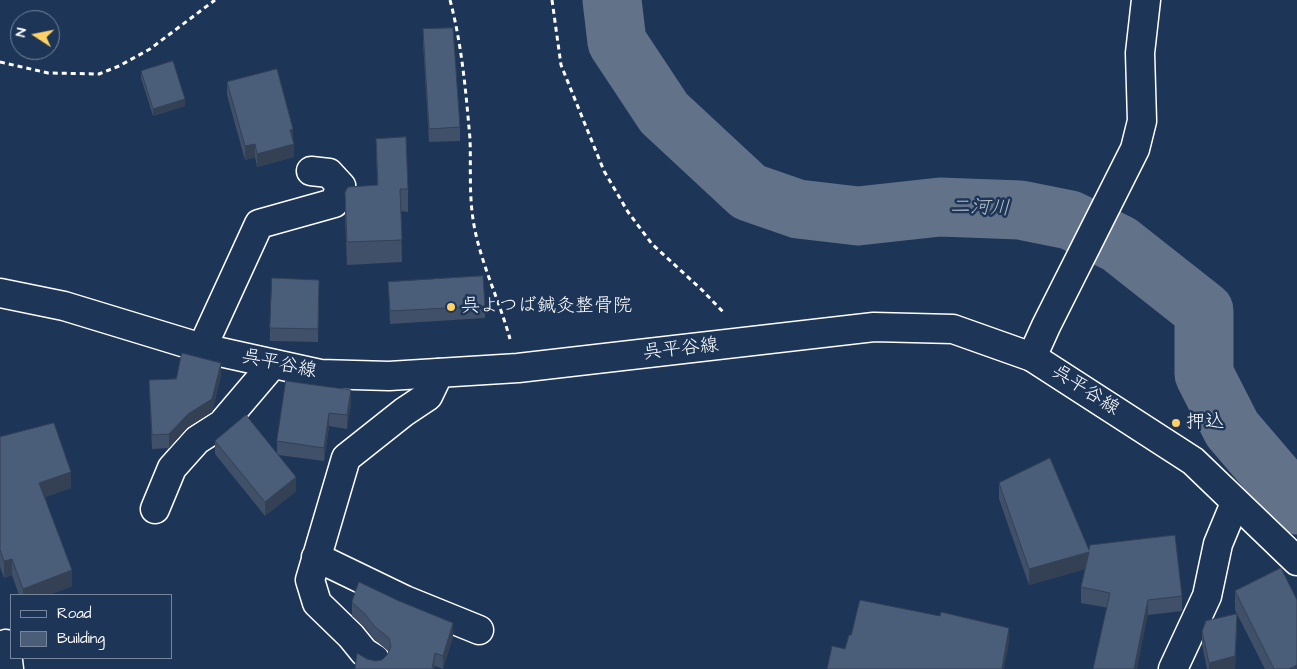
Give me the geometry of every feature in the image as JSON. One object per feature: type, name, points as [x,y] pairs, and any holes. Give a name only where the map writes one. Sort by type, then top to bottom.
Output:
[{"type":"main road","points":[[1032,356],[1135,149],[1142,121],[1140,53],[1146,0]]},
{"type":"main road","points":[[202,348],[259,224],[334,203],[341,186],[329,173],[311,172]]},
{"type":"main road","name":"呉平谷線","points":[[0,293],[64,306],[202,348],[320,374],[389,376],[518,368],[874,327],[953,329],[1032,356],[1193,461],[1297,562]]},
{"type":"main road","points":[[155,508],[172,468],[197,440],[222,424],[273,364]]},
{"type":"main road","points":[[375,658],[364,652],[351,636],[317,603],[310,580],[346,458],[404,412],[428,396],[439,373]]},
{"type":"main road","points":[[1174,669],[1207,596],[1218,544],[1235,503]]},
{"type":"main road","points":[[316,557],[405,600],[480,630]]},
{"type":"path","points":[[0,62],[48,74],[99,74],[119,66],[150,49],[215,0]]},
{"type":"path","points":[[450,0],[456,23],[463,69],[470,140],[473,219],[480,249],[505,322],[518,368]]},
{"type":"path","points":[[552,0],[561,66],[600,163],[613,188],[652,244],[702,290],[750,342]]},
{"type":"building","points":[[453,28],[460,127],[429,129],[423,29]]},
{"type":"building","points":[[173,61],[185,99],[153,109],[141,71]]},
{"type":"building","points":[[277,69],[293,129],[290,130],[294,144],[257,154],[255,144],[245,146],[227,82]]},
{"type":"building","points":[[406,137],[408,189],[400,189],[402,240],[347,242],[345,192],[348,187],[378,185],[376,139]]},
{"type":"building","points":[[483,276],[485,306],[390,311],[388,282]]},
{"type":"building","points":[[272,278],[319,280],[318,329],[270,328]]},
{"type":"building","points":[[182,353],[221,363],[212,399],[188,414],[169,434],[152,435],[149,380],[176,379]]},
{"type":"building","points":[[286,381],[351,390],[347,415],[329,413],[324,448],[277,441]]},
{"type":"building","points":[[246,415],[296,477],[265,502],[215,441]]},
{"type":"building","points":[[54,423],[71,472],[39,483],[72,570],[23,589],[12,559],[4,561],[0,550],[0,437]]},
{"type":"building","points":[[1050,458],[1089,550],[1090,545],[1175,535],[1182,596],[1148,600],[1134,669],[1093,669],[1110,593],[1081,587],[1089,552],[1029,569],[999,483]]},
{"type":"building","points":[[1281,568],[1297,600],[1297,665],[1289,669],[1274,669],[1235,591]]},
{"type":"building","points":[[359,582],[453,623],[443,656],[435,653],[432,669],[355,669],[357,653],[367,659],[382,660],[388,654],[391,646],[389,638],[375,627],[352,602]]},
{"type":"building","points":[[860,600],[940,616],[941,612],[1009,628],[1002,669],[827,669],[832,646],[845,649],[849,635],[851,635]]},
{"type":"building","points":[[1237,614],[1235,656],[1209,663],[1202,631],[1206,621]]},
{"type":"waterway","name":"二河川","points":[[612,0],[617,42],[664,113],[749,192],[798,209],[858,216],[940,207],[1020,210],[1070,220],[1119,244],[1204,311],[1204,374],[1232,429],[1297,505]]},
{"type":"place","name":"呉よつば鍼灸整骨院","points":[[451,307]]},
{"type":"place","name":"押込","points":[[1176,423]]}]
